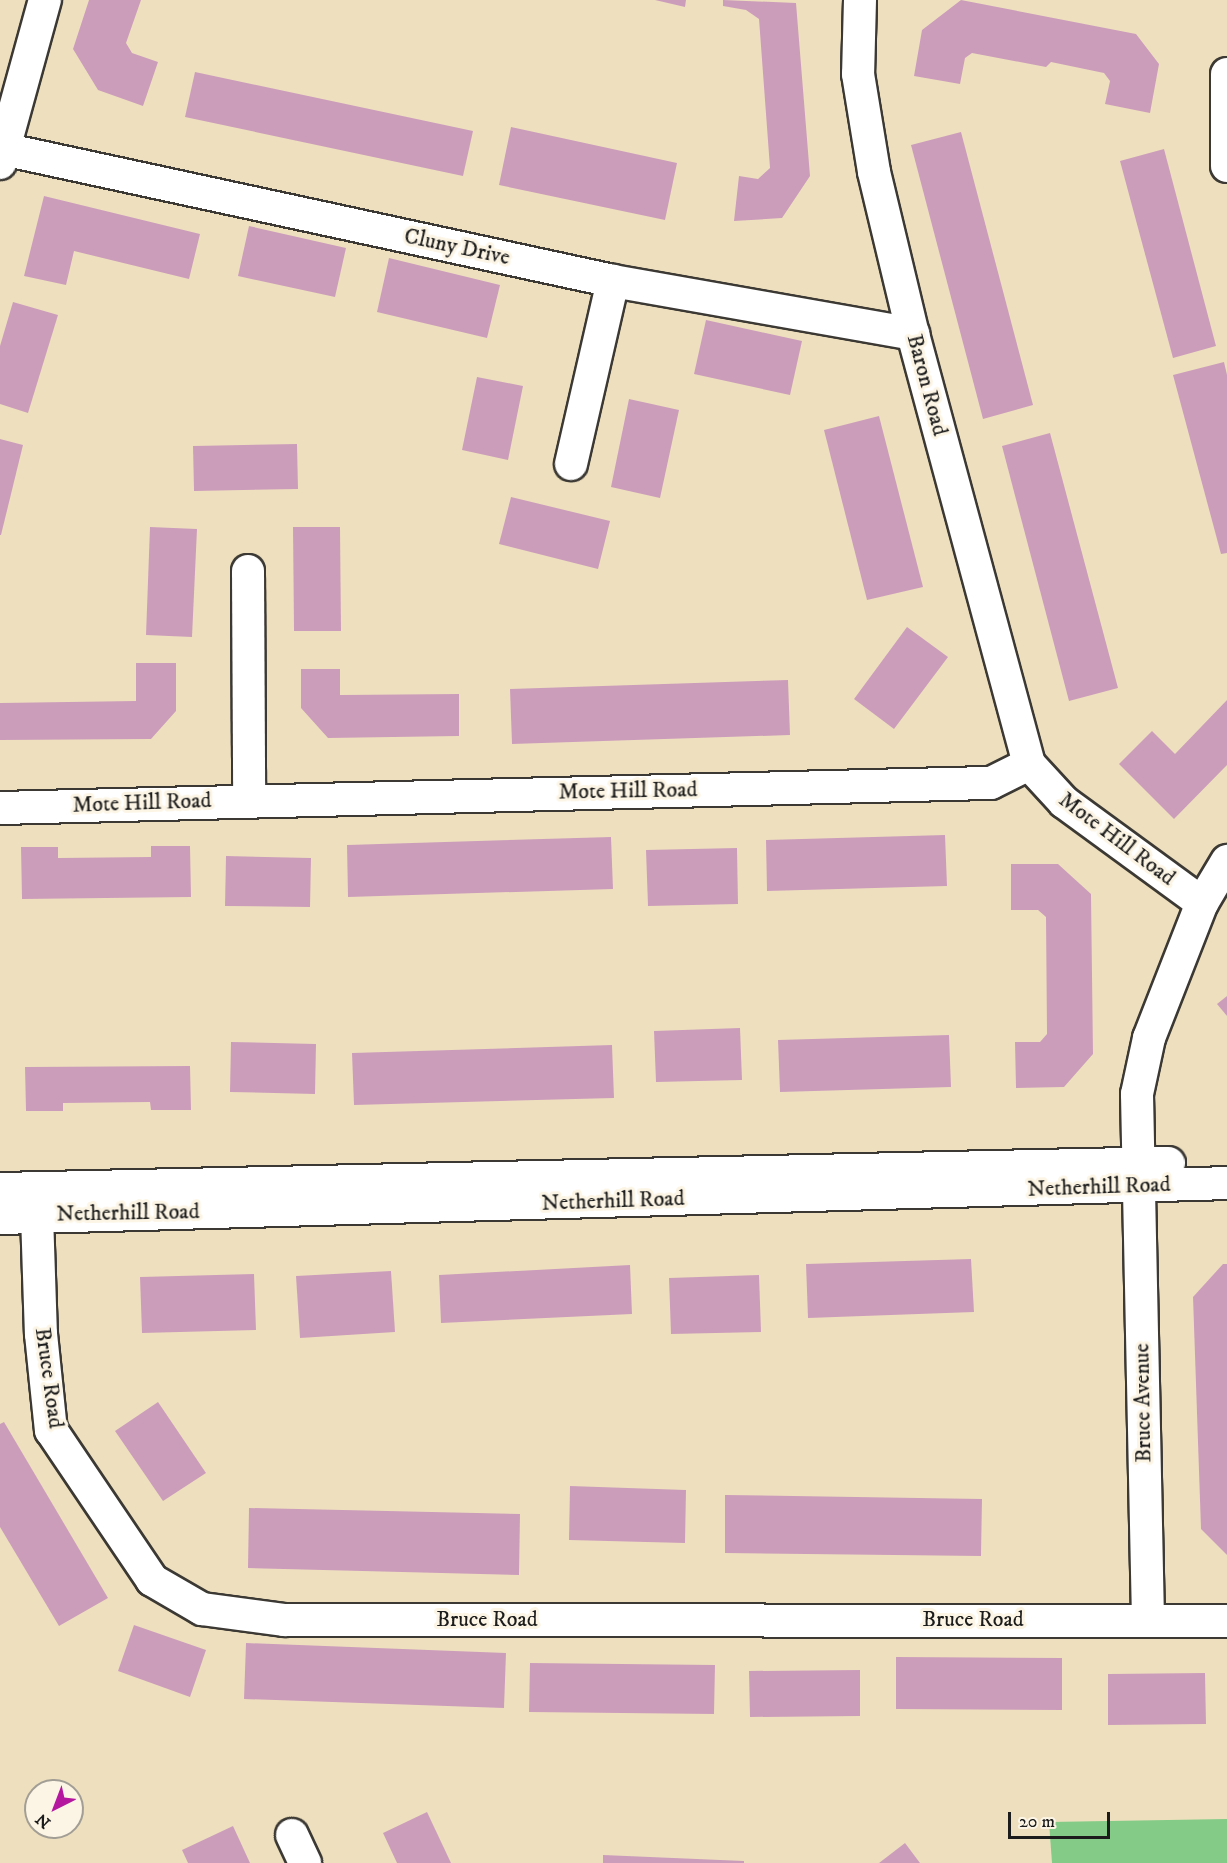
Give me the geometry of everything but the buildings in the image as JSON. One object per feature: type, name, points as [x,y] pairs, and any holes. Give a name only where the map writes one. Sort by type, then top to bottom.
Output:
[{"type":"street","points":[[2,156],[45,0]]},
{"type":"street","name":"Baron Road","points":[[860,0],[858,74],[874,172],[913,334],[1029,764]]},
{"type":"street","points":[[1227,74],[1227,166]]},
{"type":"street","name":"Cluny Drive","points":[[2,156],[613,280],[913,334]]},
{"type":"street","points":[[571,464],[613,280]]},
{"type":"street","points":[[248,571],[249,800]]},
{"type":"street","name":"Mote Hill Road","points":[[0,808],[991,783],[1029,764],[1064,802],[1202,903]]},
{"type":"street","name":"Bruce Avenue","points":[[1148,1620],[1137,1094],[1149,1038],[1202,903],[1227,861]]},
{"type":"street","name":"Netherhill Road","points":[[0,1218],[1138,1175],[1227,1161]]},
{"type":"street","name":"Netherhill Road","points":[[0,1189],[1138,1175],[1227,1183]]},
{"type":"street","name":"Bruce Road","points":[[37,1215],[41,1334],[51,1430],[152,1580],[202,1609],[284,1620],[1227,1621]]},
{"type":"street","points":[[291,1835],[305,1863]]},
{"type":"green space","points":[[1227,1819],[1227,1863],[1052,1863],[1049,1822]]}]
